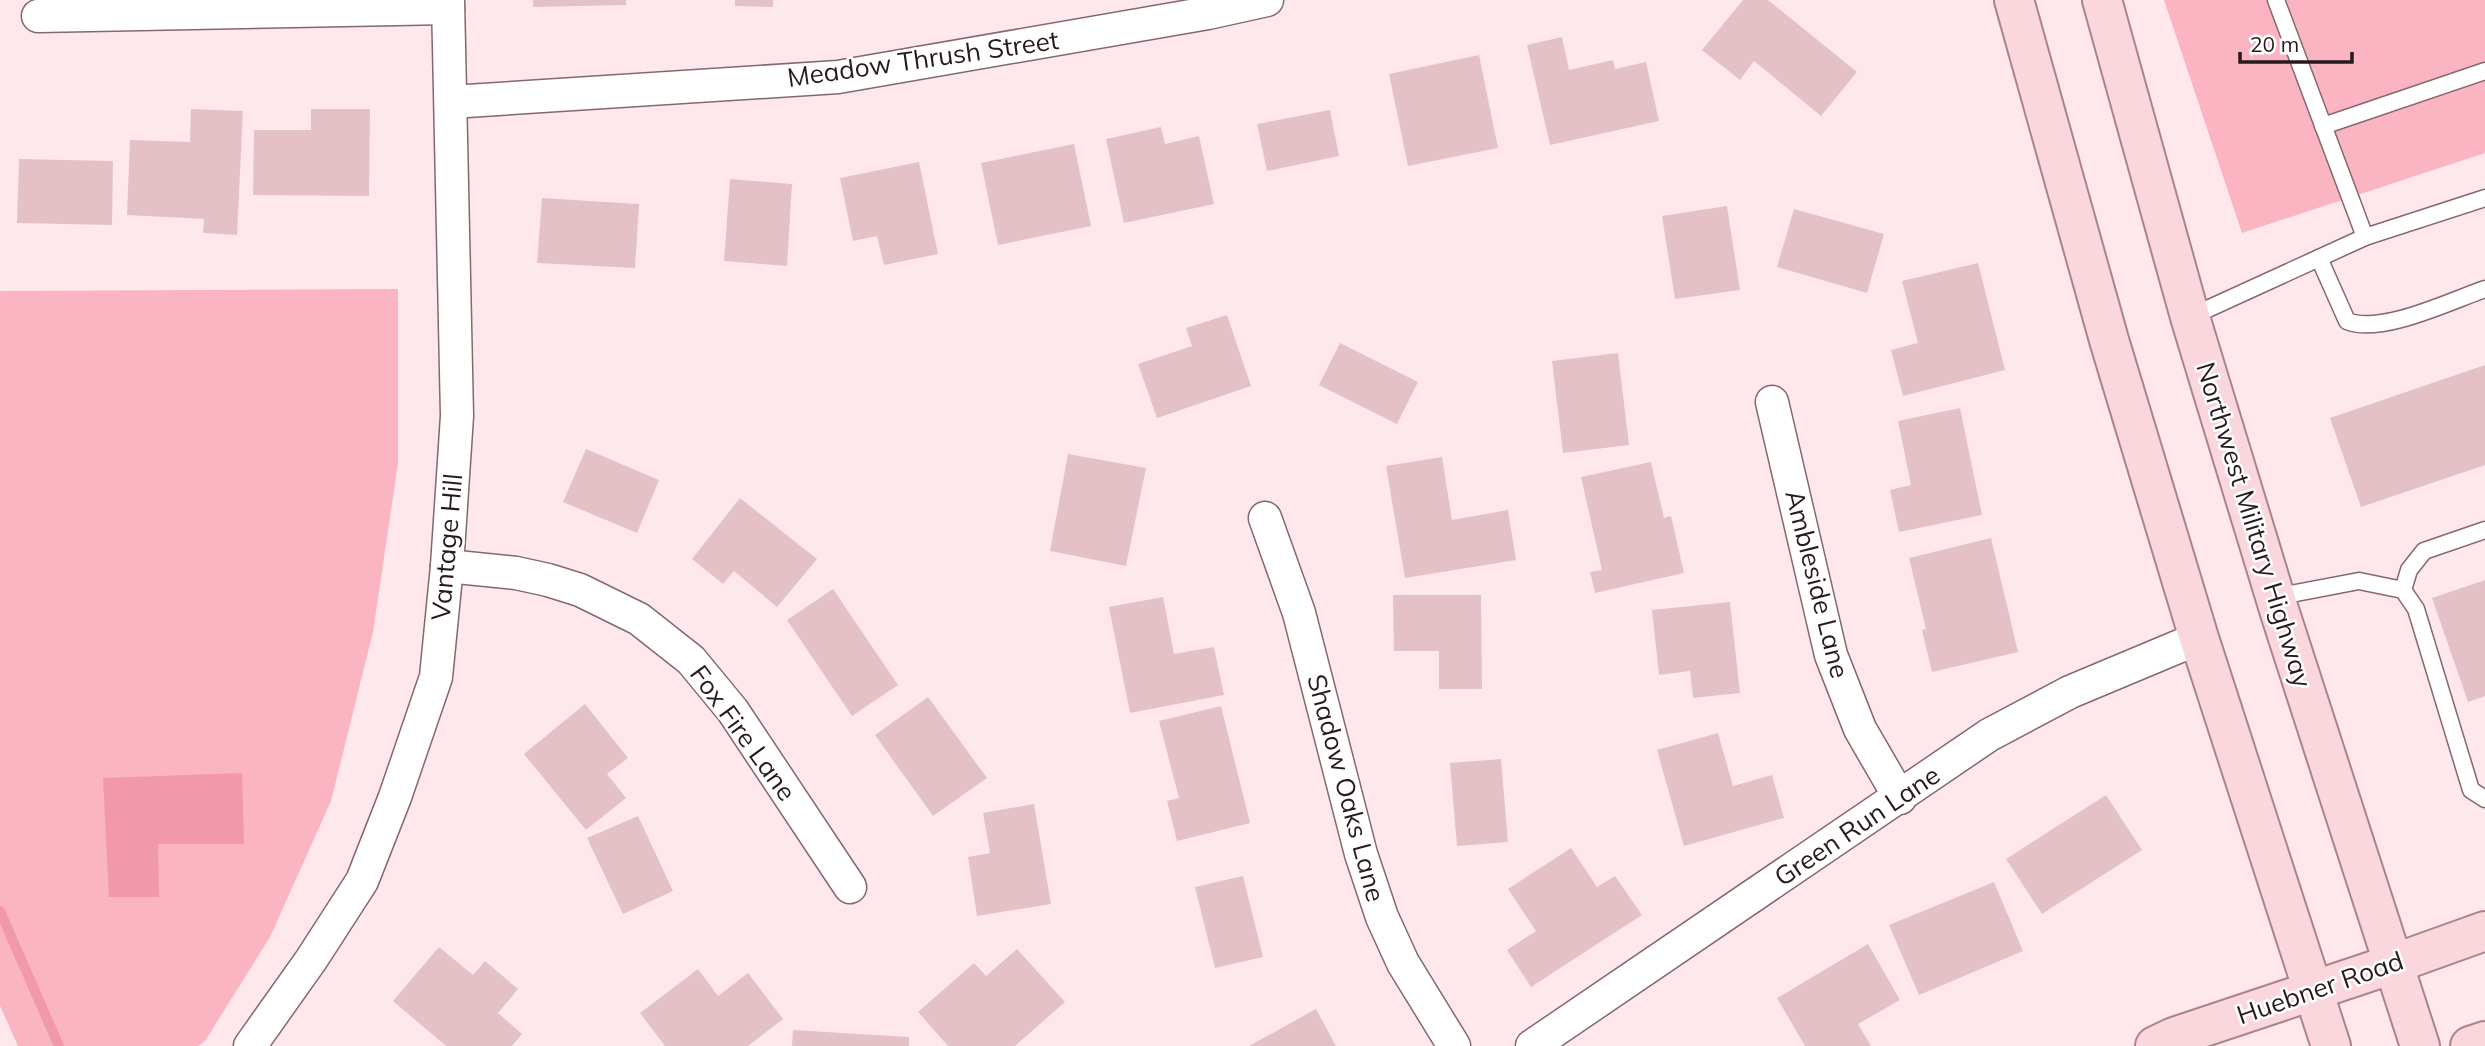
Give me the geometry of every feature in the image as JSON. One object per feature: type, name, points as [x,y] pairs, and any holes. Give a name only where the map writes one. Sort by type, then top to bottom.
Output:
[{"type":"main road","points":[[2014,0],[2109,340],[2199,638],[2331,1046]]},
{"type":"main road","name":"Northwest Military Highway","points":[[2102,0],[2190,317],[2275,597],[2420,1046]]},
{"type":"main road","name":"Huebner Road","points":[[2155,1046],[2485,931]]},
{"type":"main road","points":[[2470,1046],[2485,1041]]},
{"type":"street","name":"Meadow Thrush Street","points":[[451,102],[838,77],[1208,13],[1267,0]]},
{"type":"street","name":"Vantage Hill","points":[[262,1042],[362,881],[395,797],[436,677],[457,416],[448,4]]},
{"type":"street","points":[[37,16],[448,4]]},
{"type":"street","name":"Ambleside Lane","points":[[1772,402],[1831,655],[1860,729],[1900,798]]},
{"type":"street","name":"Shadow Oaks Lane","points":[[1265,518],[1299,613],[1361,854],[1382,916],[1403,962],[1454,1046]]},
{"type":"street","name":"Fox Fire Lane","points":[[447,566],[516,573],[580,590],[639,619],[691,660],[733,711],[850,887]]},
{"type":"street","name":"Green Run Lane","points":[[1532,1046],[1989,735],[2070,692],[2199,638]]},
{"type":"lane","points":[[2276,0],[2365,237]]},
{"type":"lane","points":[[2323,126],[2485,71]]},
{"type":"lane","points":[[2190,317],[2365,237],[2485,198]]},
{"type":"lane","points":[[2319,258],[2347,321],[2359,326],[2388,323],[2485,289]]},
{"type":"lane","points":[[2403,590],[2409,570],[2424,551],[2485,530]]},
{"type":"lane","points":[[2275,597],[2359,581],[2403,590],[2417,609],[2470,790],[2485,799]]},
{"type":"shaded area","points":[[2164,0],[2485,0],[2485,153],[2242,233]]},
{"type":"shaded area","points":[[398,289],[398,463],[373,632],[331,801],[270,937],[205,1041],[198,1046],[18,1046],[0,1006],[0,291]]},
{"type":"shaded area","points":[[242,773],[244,844],[158,844],[159,897],[109,897],[103,778]]},
{"type":"building","points":[[533,0],[626,0],[626,5],[533,7]]},
{"type":"building","points":[[735,0],[773,0],[773,7],[735,6]]},
{"type":"building","points":[[1743,0],[1768,0],[1857,72],[1821,116],[1754,61],[1740,80],[1702,50]]},
{"type":"building","points":[[1562,37],[1569,70],[1613,60],[1615,69],[1646,62],[1659,121],[1550,145],[1527,45]]},
{"type":"building","points":[[1479,55],[1498,148],[1408,166],[1389,74]]},
{"type":"building","points":[[191,109],[243,111],[237,235],[203,233],[204,219],[127,215],[130,140],[190,142]]},
{"type":"building","points":[[311,109],[370,109],[369,196],[253,195],[254,130],[311,130]]},
{"type":"building","points":[[1330,110],[1339,156],[1267,171],[1257,124]]},
{"type":"building","points":[[1161,127],[1165,144],[1199,136],[1214,204],[1124,223],[1106,139]]},
{"type":"building","points":[[1074,144],[1091,226],[998,245],[981,163]]},
{"type":"building","points":[[19,159],[113,161],[112,225],[17,223]]},
{"type":"building","points":[[919,162],[938,254],[884,265],[877,236],[853,241],[840,178]]},
{"type":"building","points":[[730,179],[792,184],[787,266],[724,261]]},
{"type":"building","points":[[542,198],[639,204],[635,268],[537,263]]},
{"type":"building","points":[[1727,206],[1740,290],[1675,299],[1662,216]]},
{"type":"building","points":[[1794,209],[1884,234],[1867,293],[1777,267]]},
{"type":"building","points":[[1978,263],[2005,370],[1903,396],[1891,350],[1918,343],[1902,281]]},
{"type":"building","points":[[1227,315],[1251,386],[1157,418],[1138,364],[1192,346],[1186,328]]},
{"type":"building","points":[[1340,343],[1418,382],[1397,424],[1319,385]]},
{"type":"building","points":[[1618,353],[1629,445],[1563,453],[1552,361]]},
{"type":"building","points":[[2485,365],[2485,465],[2361,507],[2330,418]]},
{"type":"building","points":[[1960,408],[1982,515],[1899,532],[1890,490],[1911,485],[1898,421]]},
{"type":"building","points":[[586,449],[659,480],[637,533],[563,502]]},
{"type":"building","points":[[1068,454],[1146,468],[1126,566],[1050,551]]},
{"type":"building","points":[[1442,457],[1452,520],[1508,510],[1516,560],[1405,578],[1386,466]]},
{"type":"building","points":[[1651,462],[1664,518],[1671,516],[1684,573],[1595,593],[1590,572],[1602,570],[1581,477]]},
{"type":"building","points":[[740,498],[817,559],[777,607],[734,571],[723,584],[692,559]]},
{"type":"building","points":[[1991,538],[2018,652],[1932,672],[1922,630],[1926,629],[1909,558]]},
{"type":"building","points":[[2485,580],[2485,696],[2468,702],[2432,598]]},
{"type":"building","points":[[833,589],[898,685],[852,716],[787,620]]},
{"type":"building","points":[[1393,595],[1481,595],[1482,689],[1439,689],[1439,651],[1394,651]]},
{"type":"building","points":[[1163,597],[1174,654],[1214,647],[1224,695],[1130,713],[1109,607]]},
{"type":"building","points":[[1730,602],[1740,693],[1693,698],[1690,671],[1659,675],[1652,610]]},
{"type":"building","points":[[928,697],[987,778],[933,816],[875,735]]},
{"type":"building","points":[[585,704],[628,758],[607,774],[626,798],[586,830],[524,754]]},
{"type":"building","points":[[1221,706],[1250,823],[1177,841],[1167,801],[1179,798],[1159,721]]},
{"type":"building","points":[[1718,733],[1733,786],[1772,775],[1784,818],[1684,846],[1657,750]]},
{"type":"building","points":[[1501,759],[1508,842],[1457,846],[1450,763]]},
{"type":"building","points":[[2106,795],[2142,850],[2042,914],[2006,859]]},
{"type":"building","points":[[1034,804],[1051,904],[977,916],[968,857],[990,853],[983,813]]},
{"type":"building","points":[[638,816],[673,891],[623,914],[587,838]]},
{"type":"building","points":[[1571,848],[1597,887],[1615,876],[1642,915],[1531,987],[1507,950],[1536,931],[1508,889]]},
{"type":"building","points":[[1243,876],[1263,957],[1215,968],[1195,887]]},
{"type":"building","points":[[1994,882],[2023,951],[1919,995],[1889,925]]},
{"type":"building","points":[[1868,944],[1900,1000],[1858,1024],[1871,1046],[1805,1046],[1777,998]]},
{"type":"building","points":[[439,947],[473,975],[485,961],[518,989],[498,1013],[522,1034],[512,1046],[446,1046],[393,1001]]},
{"type":"building","points":[[1017,949],[1065,1002],[1015,1046],[948,1046],[918,1012],[974,963],[986,976]]},
{"type":"building","points":[[698,969],[718,996],[748,973],[783,1019],[748,1046],[665,1046],[640,1013]]},
{"type":"building","points":[[1316,1009],[1336,1046],[1249,1046]]},
{"type":"building","points":[[793,1030],[909,1037],[909,1046],[792,1046]]},
{"type":"waterway","points":[[0,911],[59,1046]]}]
